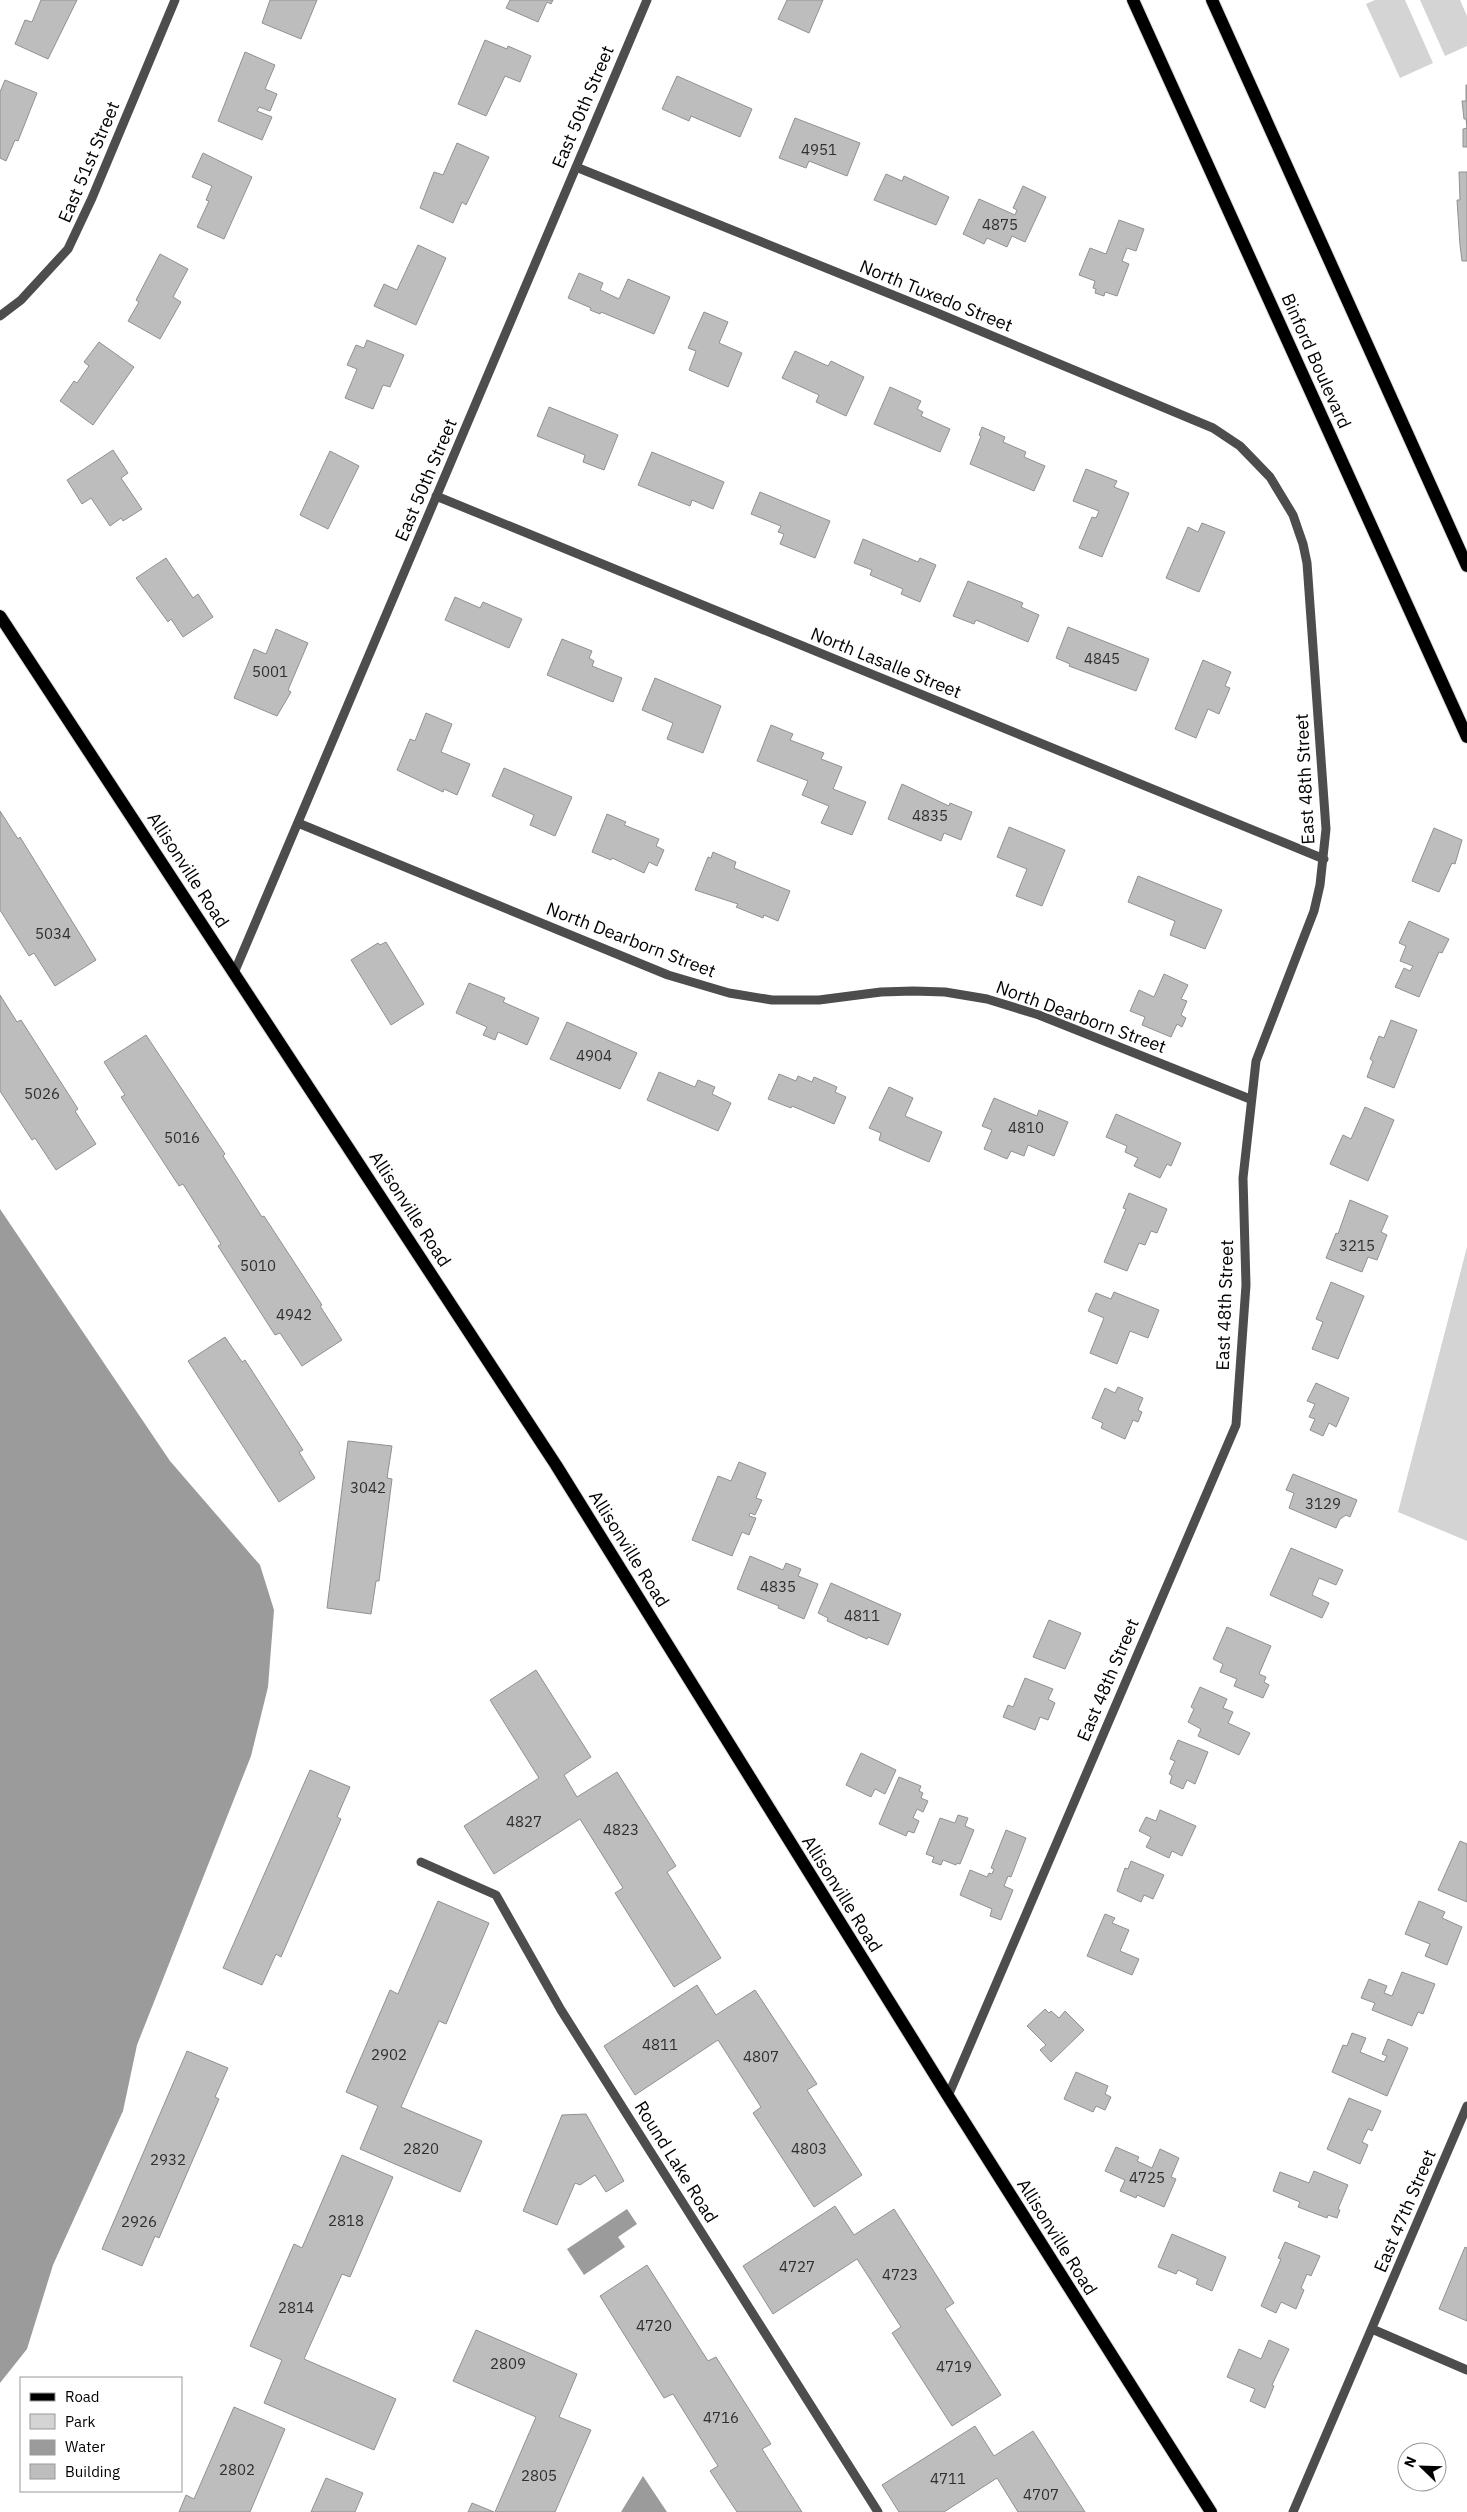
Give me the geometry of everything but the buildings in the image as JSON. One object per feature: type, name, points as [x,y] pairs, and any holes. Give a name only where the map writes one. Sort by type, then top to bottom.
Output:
[{"type":"main road","name":"Binford Boulevard","points":[[1134,0],[1467,737]]},
{"type":"main road","points":[[1212,0],[1467,566]]},
{"type":"main road","name":"Allisonville Road","points":[[0,616],[556,1465],[948,2096],[1211,2512]]},
{"type":"street","name":"East 51st Street","points":[[0,316],[22,300],[68,249],[96,189],[175,0]]},
{"type":"street","name":"East 50th Street","points":[[234,973],[647,0]]},
{"type":"street","name":"North Tuxedo Street","points":[[576,167],[1204,424],[1240,446],[1270,477]]},
{"type":"street","name":"East 48th Street","points":[[948,2096],[1236,1425],[1246,1285],[1243,1178],[1250,1099],[1256,1061],[1308,928],[1320,885],[1326,829],[1307,563],[1293,515],[1270,477]]},
{"type":"street","name":"North Lasalle Street","points":[[436,496],[1324,859]]},
{"type":"street","name":"North Dearborn Street","points":[[298,823],[668,975],[708,988],[772,1000],[819,1000],[881,992],[913,991],[945,992],[987,1000],[1039,1015],[1250,1099]]},
{"type":"street","name":"Round Lake Road","points":[[421,1862],[496,1895],[561,2010],[878,2512]]},
{"type":"street","name":"East 47th Street","points":[[1293,2512],[1467,2106]]},
{"type":"street","points":[[1372,2329],[1467,2370]]},
{"type":"green space","points":[[1375,0],[1405,0],[1433,63],[1400,78],[1366,4]]},
{"type":"green space","points":[[1420,0],[1460,0],[1467,16],[1467,46],[1445,56]]},
{"type":"green space","points":[[1467,1247],[1467,1541],[1398,1512]]},
{"type":"water","points":[[0,1209],[170,1461],[260,1565],[274,1610],[268,1687],[251,1756],[137,2045],[123,2111],[53,2265],[27,2349],[0,2383]]},
{"type":"water","points":[[627,2209],[637,2224],[618,2237],[625,2247],[584,2275],[567,2249]]},
{"type":"water","points":[[643,2476],[667,2512],[621,2512]]}]
